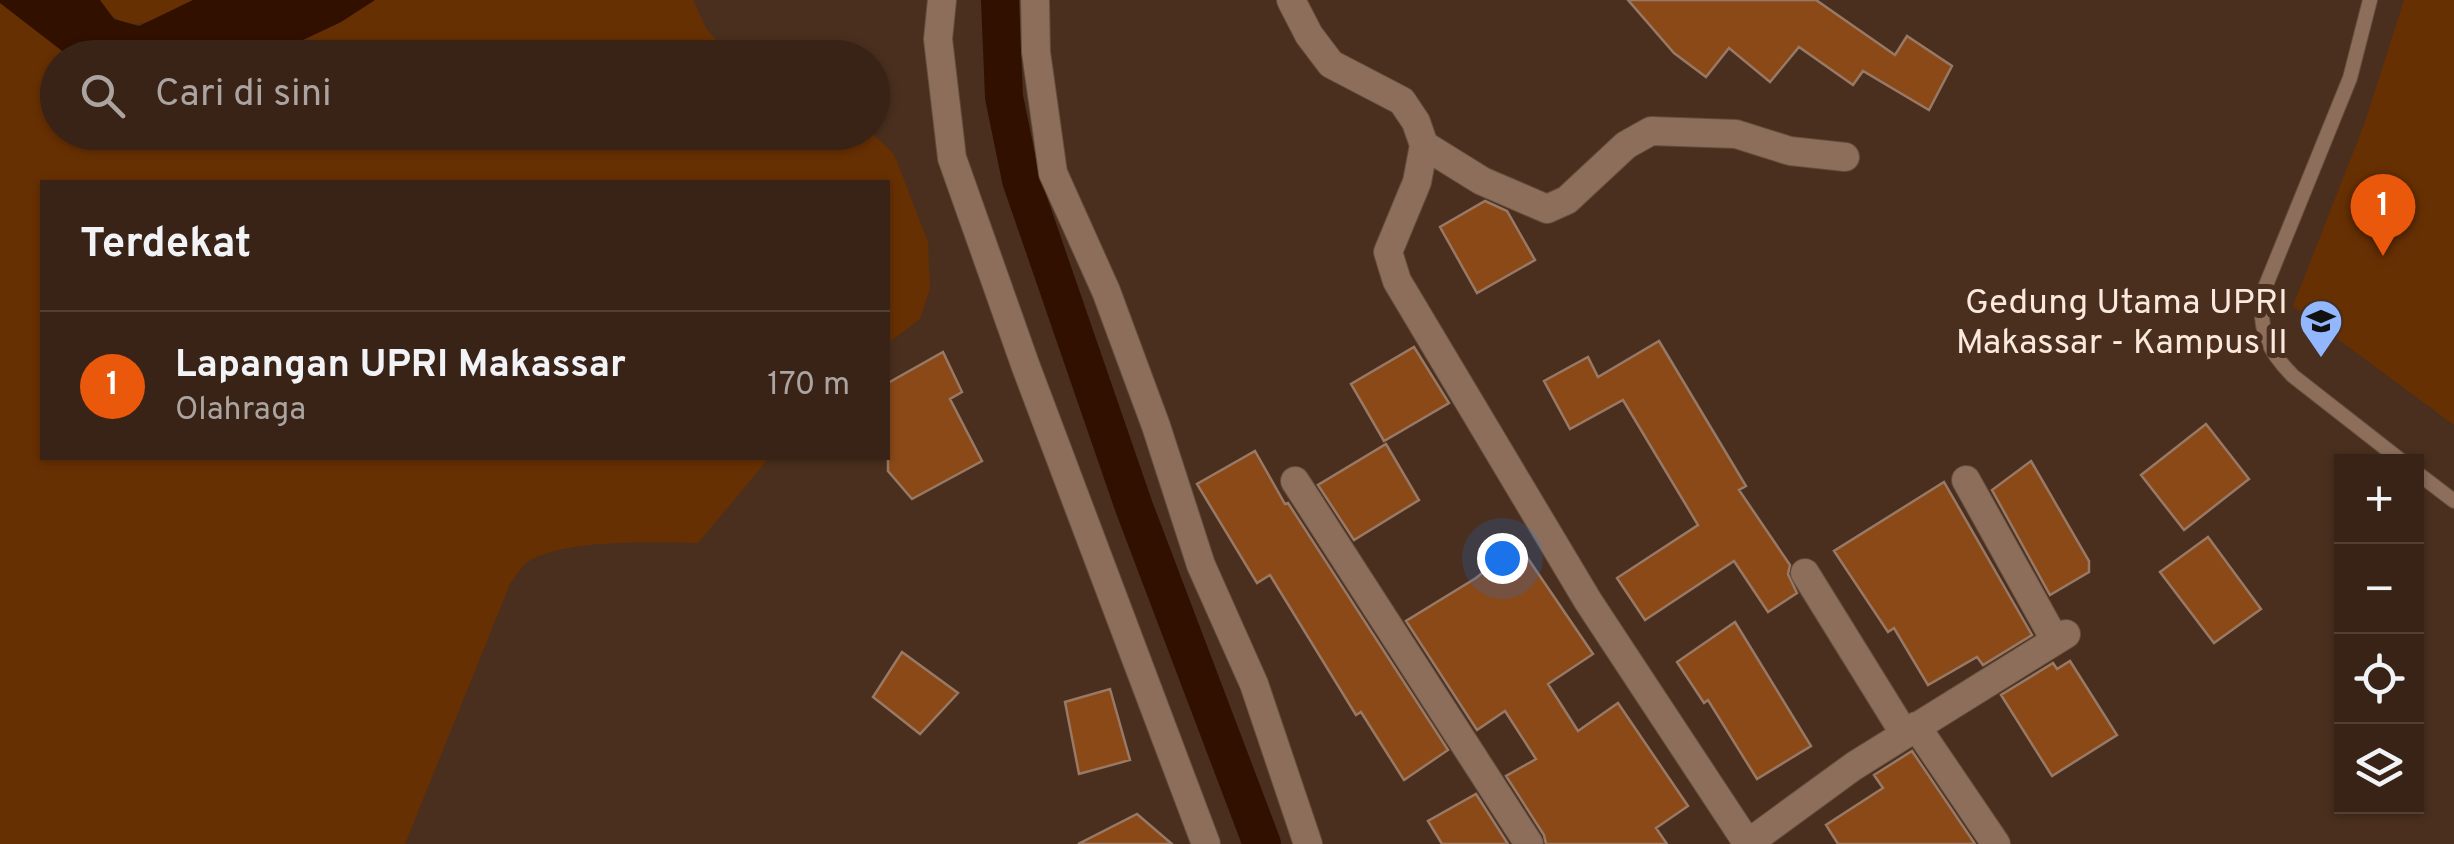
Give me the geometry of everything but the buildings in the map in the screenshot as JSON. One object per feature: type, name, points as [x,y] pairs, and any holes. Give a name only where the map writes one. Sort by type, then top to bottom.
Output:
[{"type":"street","points":[[942,0],[938,39],[952,158],[1026,368],[1206,844]]},
{"type":"street","points":[[1034,0],[1036,52],[1054,173],[1106,291],[1202,565],[1254,684],[1308,844]]},
{"type":"street","points":[[1291,0],[1309,36],[1332,64],[1402,101],[1416,122],[1424,145],[1418,182],[1388,252],[1396,281],[1588,601],[1748,844],[1784,833],[1910,730],[2060,637],[1966,480]]},
{"type":"street","points":[[1424,145],[1482,181],[1548,209],[1567,200],[1626,145],[1651,131],[1736,134],[1790,151],[1846,157]]},
{"type":"street","points":[[1295,481],[1529,844]]},
{"type":"street","points":[[1805,573],[1910,730],[1996,844]]},
{"type":"lane","points":[[2370,0],[2350,78],[2264,290],[2261,326],[2276,360],[2393,454]]},
{"type":"lane","points":[[2424,478],[2454,501]]},
{"type":"shaded area","points":[[100,0],[193,0],[155,19],[131,24],[120,21]]},
{"type":"shaded area","points":[[100,0],[114,19],[139,26],[193,0],[375,0],[303,40],[48,40],[0,3]]},
{"type":"shaded area","points":[[375,0],[693,0],[707,30],[717,40],[303,40]]},
{"type":"shaded area","points":[[2404,0],[2454,0],[2454,425],[2293,306],[2365,122]]},
{"type":"shaded area","points":[[0,3],[48,40],[40,40],[40,150],[890,150],[894,154],[928,242],[930,288],[920,319],[890,342],[890,180],[40,180],[40,460],[767,460],[698,543],[582,546],[538,556],[524,565],[510,584],[405,844],[0,844]]},
{"type":"waterway","points":[[1000,0],[1004,97],[1021,180],[1134,507],[1262,844]]},
{"type":"place","name":"Lapangan UPRI Makassar","points":[[2383,256]]},
{"type":"place","name":"Gedung Utama UPRI Makassar - Kampus II","points":[[2321,359]]}]
